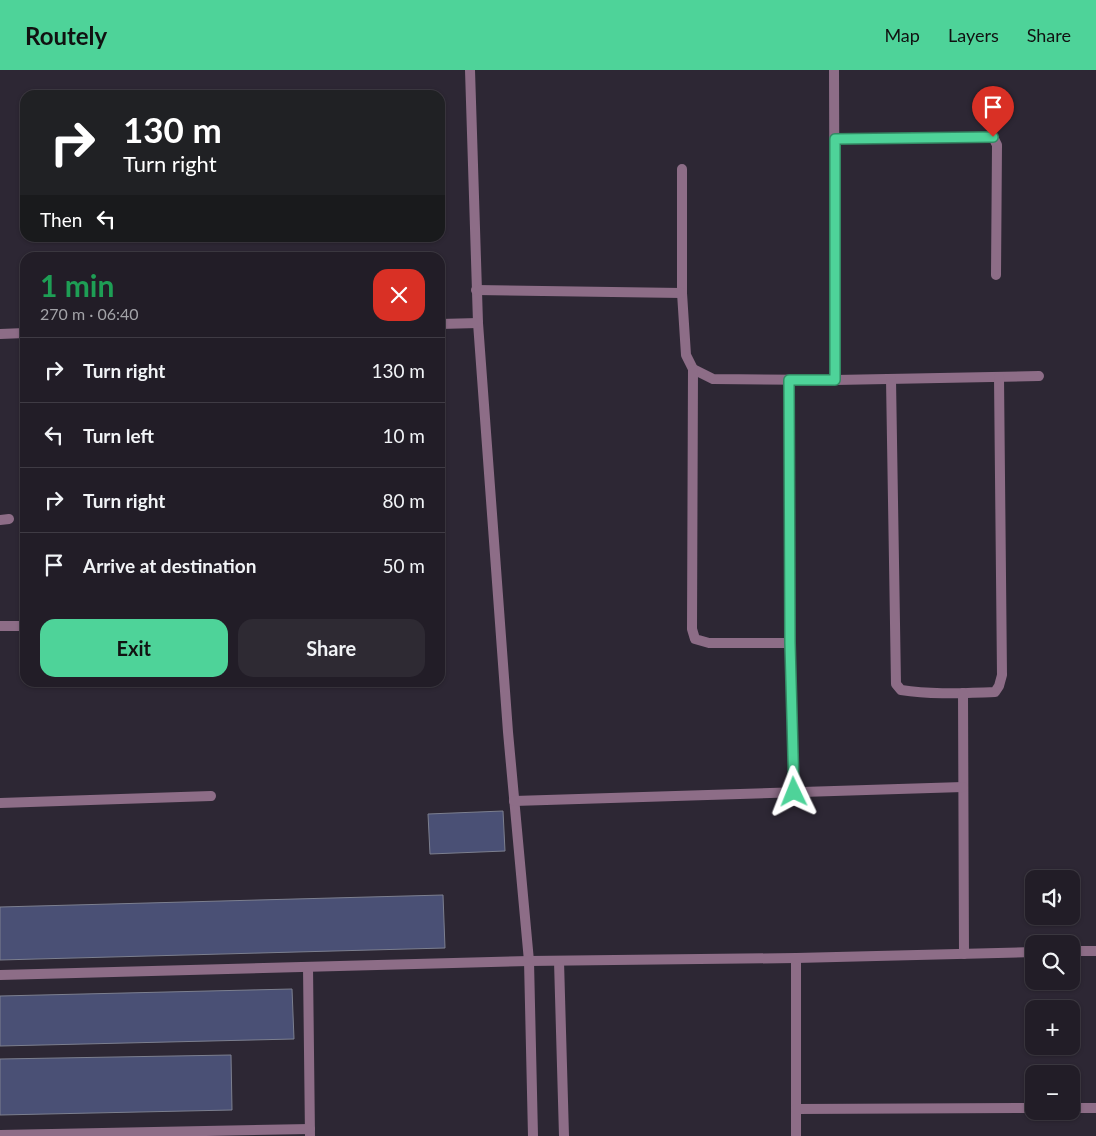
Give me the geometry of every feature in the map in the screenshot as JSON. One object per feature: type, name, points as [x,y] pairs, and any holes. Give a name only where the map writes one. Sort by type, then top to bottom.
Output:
[{"type":"street","points":[[470,70],[476,290],[514,801],[529,961],[533,1136]]},
{"type":"street","points":[[834,70],[835,380]]},
{"type":"street","points":[[835,139],[993,137],[997,145],[996,275]]},
{"type":"street","points":[[682,169],[682,293],[686,355],[692,369],[692,630],[695,640],[709,643],[790,643]]},
{"type":"street","points":[[476,290],[682,293]]},
{"type":"street","points":[[445,324],[478,323]]},
{"type":"street","points":[[0,334],[20,333]]},
{"type":"street","points":[[692,369],[713,379],[835,380],[1039,376]]},
{"type":"street","points":[[891,379],[896,684],[901,690],[910,692],[963,693],[995,692],[1000,686],[1002,675],[999,377]]},
{"type":"street","points":[[789,380],[790,643],[794,792]]},
{"type":"street","points":[[0,626],[20,626]]},
{"type":"street","points":[[963,693],[964,954]]},
{"type":"street","points":[[514,801],[963,788]]},
{"type":"street","points":[[0,803],[211,796]]},
{"type":"street","points":[[1080,951],[1096,951]]},
{"type":"street","points":[[0,975],[529,961],[796,958],[1025,952]]},
{"type":"street","points":[[796,958],[796,1136]]},
{"type":"street","points":[[559,961],[564,1136]]},
{"type":"street","points":[[0,1135],[310,1132],[308,967]]},
{"type":"street","points":[[796,1109],[1025,1108]]},
{"type":"street","points":[[1080,1108],[1096,1108]]},
{"type":"building","points":[[503,811],[505,851],[430,854],[428,814]]},
{"type":"building","points":[[443,895],[445,948],[0,960],[0,907]]},
{"type":"building","points":[[292,989],[294,1039],[0,1046],[0,996]]},
{"type":"building","points":[[231,1055],[232,1110],[0,1115],[0,1059]]},
{"type":"route","points":[[794,792],[790,643],[789,380],[835,380],[835,139],[993,137]]}]
